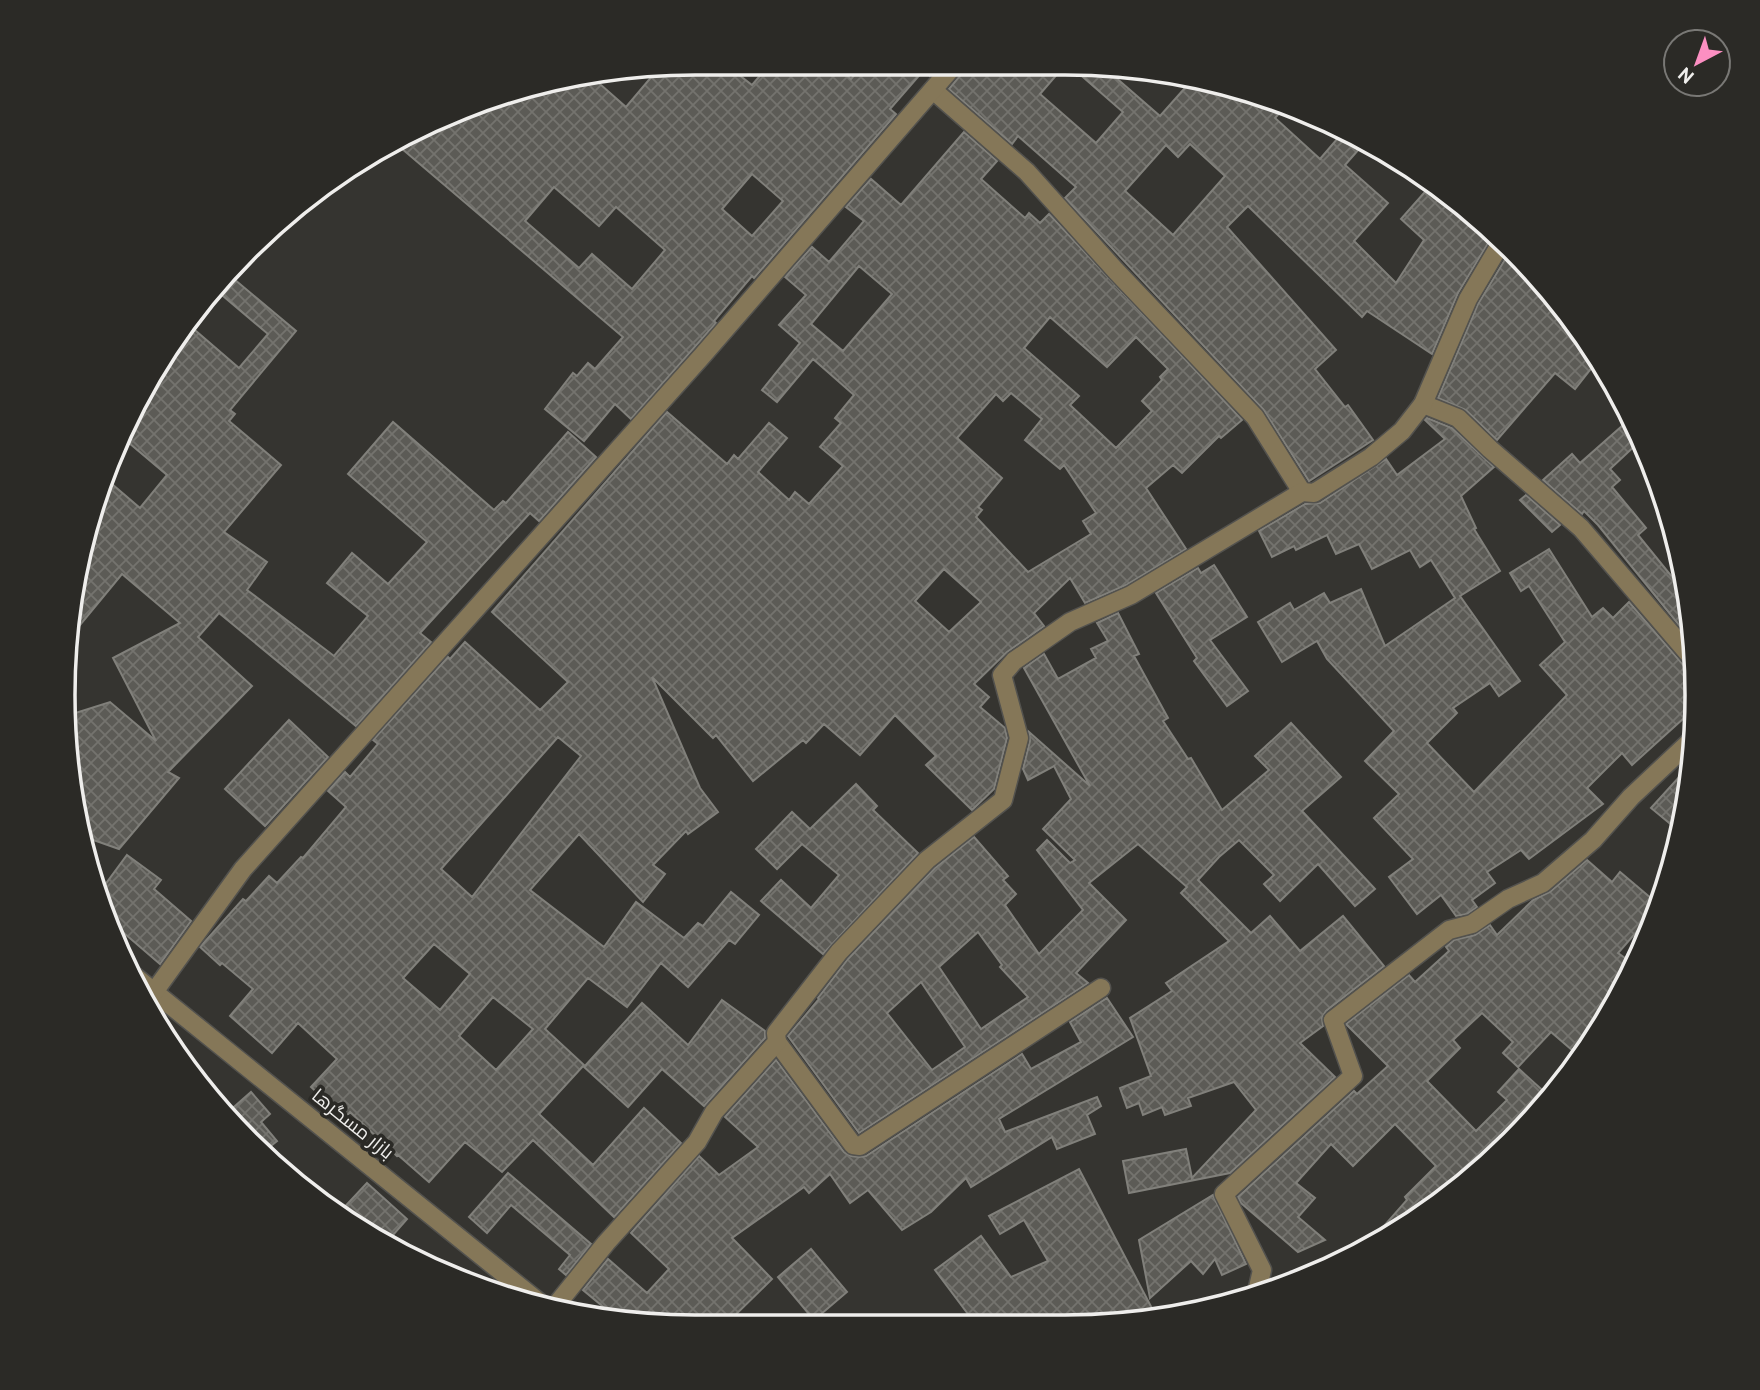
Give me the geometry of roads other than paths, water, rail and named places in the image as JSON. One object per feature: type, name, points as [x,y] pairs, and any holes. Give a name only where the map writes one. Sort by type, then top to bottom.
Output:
[{"type":"street","points":[[155,992],[243,869],[702,356],[946,75]]},
{"type":"street","points":[[933,90],[1027,172],[1116,271],[1255,417],[1302,492]]},
{"type":"street","points":[[1101,988],[860,1146],[853,1145],[777,1042],[776,1033],[839,952],[927,860],[1003,800],[1019,738],[1002,675],[1014,661],[1070,622],[1131,595],[1302,492],[1314,493],[1371,457],[1402,431],[1423,404],[1468,299],[1496,251]]},
{"type":"street","points":[[1423,404],[1458,418],[1581,528],[1682,646]]},
{"type":"street","points":[[1259,1284],[1262,1270],[1224,1194],[1353,1076],[1333,1020],[1450,930],[1472,924],[1508,899],[1543,883],[1593,840],[1631,797],[1682,749]]},
{"type":"street","name":"بازار مسگرها","points":[[148,987],[525,1291]]},
{"type":"street","points":[[560,1300],[606,1243],[697,1142],[714,1112],[777,1042]]}]
